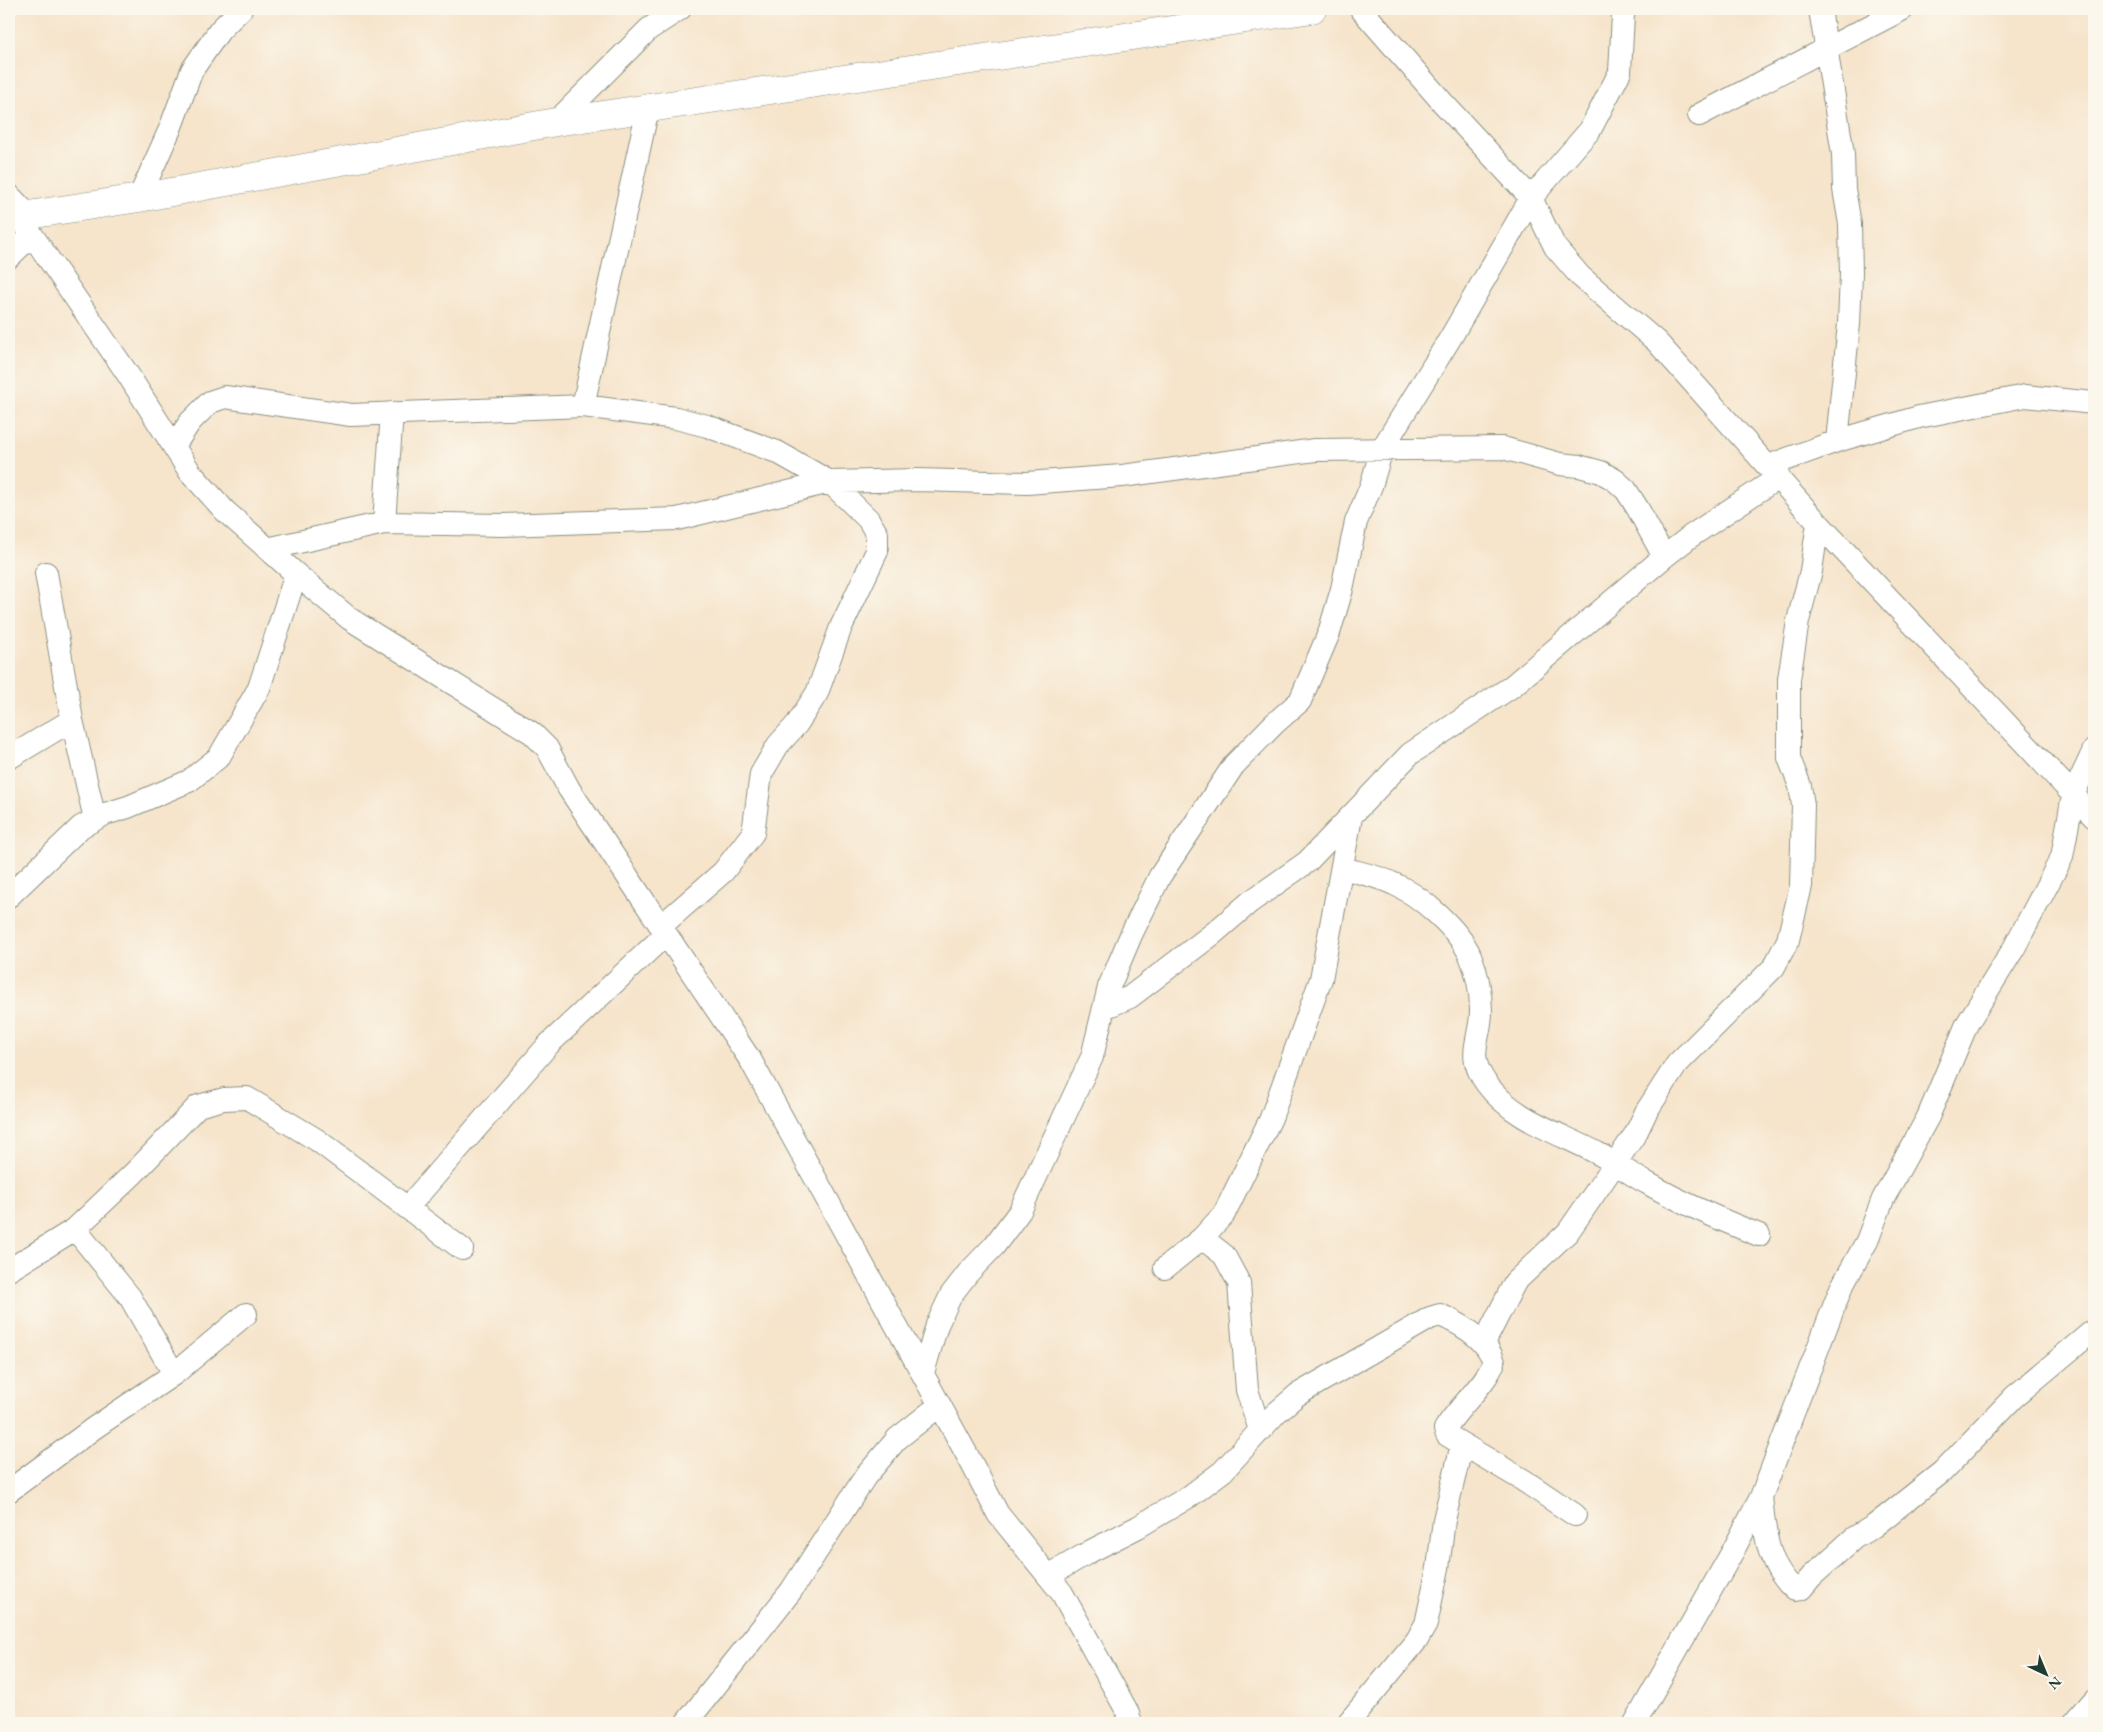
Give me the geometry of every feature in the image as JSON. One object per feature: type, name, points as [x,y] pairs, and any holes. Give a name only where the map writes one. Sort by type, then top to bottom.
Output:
[{"type":"street","points":[[139,198],[170,129],[192,70],[220,30],[241,9]]},
{"type":"street","points":[[556,122],[649,29],[680,9]]},
{"type":"street","points":[[19,216],[139,198],[556,122],[1312,9]]},
{"type":"street","points":[[1361,9],[1444,104],[1531,198],[1555,247],[1580,276],[1657,342],[1818,523],[2094,817]]},
{"type":"street","points":[[922,1373],[937,1325],[951,1295],[968,1273],[994,1246],[1020,1211],[1092,1057],[1109,987],[1131,934],[1165,868],[1234,765],[1274,724],[1300,701],[1329,633],[1342,589],[1356,522],[1371,486],[1382,449],[1451,337],[1531,198],[1590,130],[1620,72],[1623,15],[1625,9]]},
{"type":"street","points":[[1820,9],[1843,154],[1844,188],[1850,224],[1849,324],[1837,441]]},
{"type":"street","points":[[1699,115],[1903,9]]},
{"type":"street","points":[[583,406],[648,108]]},
{"type":"street","points":[[9,258],[19,216]]},
{"type":"street","points":[[19,216],[127,373],[190,472],[220,505],[267,549],[350,619],[532,733],[547,748],[569,789],[751,1061],[998,1514],[1062,1593],[1127,1711],[1131,1723]]},
{"type":"street","points":[[1104,1008],[1130,997],[1214,933],[1250,902],[1307,862],[1410,754],[1511,687],[1664,557],[1773,472],[1837,441],[1919,417],[2024,396],[2094,403]]},
{"type":"street","points":[[174,446],[190,422],[210,402],[225,397],[351,414],[583,406],[676,418],[707,426],[776,452],[830,482],[868,519],[876,534],[877,551],[841,627],[817,693],[797,724],[778,745],[761,774],[753,833],[722,872],[550,1044],[407,1208]]},
{"type":"street","points":[[384,522],[392,413]]},
{"type":"street","points":[[267,549],[384,522],[504,525],[677,520],[830,482],[918,480],[1027,483],[1122,476],[1315,450],[1503,448],[1560,464],[1579,466],[1601,472],[1615,480],[1626,490],[1664,557]]},
{"type":"street","points":[[1484,1344],[1515,1282],[1568,1232],[1636,1133],[1646,1112],[1677,1064],[1774,967],[1788,940],[1801,886],[1803,805],[1800,786],[1789,758],[1789,679],[1798,621],[1811,571],[1818,523]]},
{"type":"street","points":[[46,574],[72,720],[95,819]]},
{"type":"street","points":[[9,896],[81,827],[104,814],[128,807],[189,781],[219,757],[258,688],[296,574]]},
{"type":"street","points":[[9,758],[72,720]]},
{"type":"street","points":[[1635,1723],[1761,1497],[1841,1288],[1867,1242],[1883,1199],[1928,1117],[1967,1024],[2014,948],[2062,857],[2073,794],[2094,750]]},
{"type":"street","points":[[1165,1268],[1202,1238],[1224,1214],[1271,1118],[1322,980],[1351,817]]},
{"type":"street","points":[[1343,868],[1393,883],[1419,897],[1448,925],[1469,953],[1476,972],[1481,1012],[1475,1043],[1475,1065],[1486,1083],[1503,1102],[1522,1117],[1615,1164],[1647,1184],[1705,1213],[1759,1235]]},
{"type":"street","points":[[9,1270],[75,1229],[134,1173],[198,1106],[224,1099],[247,1098],[317,1140],[462,1249]]},
{"type":"street","points":[[75,1229],[130,1297],[174,1374]]},
{"type":"street","points":[[1202,1238],[1224,1255],[1239,1283],[1247,1390],[1260,1430]]},
{"type":"street","points":[[9,1492],[94,1428],[174,1374],[246,1314]]},
{"type":"street","points":[[1048,1576],[1190,1496],[1223,1471],[1260,1430],[1297,1395],[1430,1318],[1440,1315],[1449,1319],[1484,1344],[1494,1362],[1490,1373],[1451,1418],[1445,1429],[1447,1435],[1540,1491],[1575,1515]]},
{"type":"street","points":[[1761,1497],[1770,1554],[1779,1574],[1787,1583],[1795,1590],[1802,1589],[1812,1576],[1854,1538],[1874,1526],[1942,1472],[2014,1397],[2094,1330]]},
{"type":"street","points":[[686,1723],[791,1591],[865,1477],[897,1439],[940,1405]]},
{"type":"street","points":[[1348,1723],[1417,1640],[1426,1624],[1438,1568],[1444,1520],[1462,1444]]},
{"type":"street","points":[[2072,1723],[2094,1698]]}]
